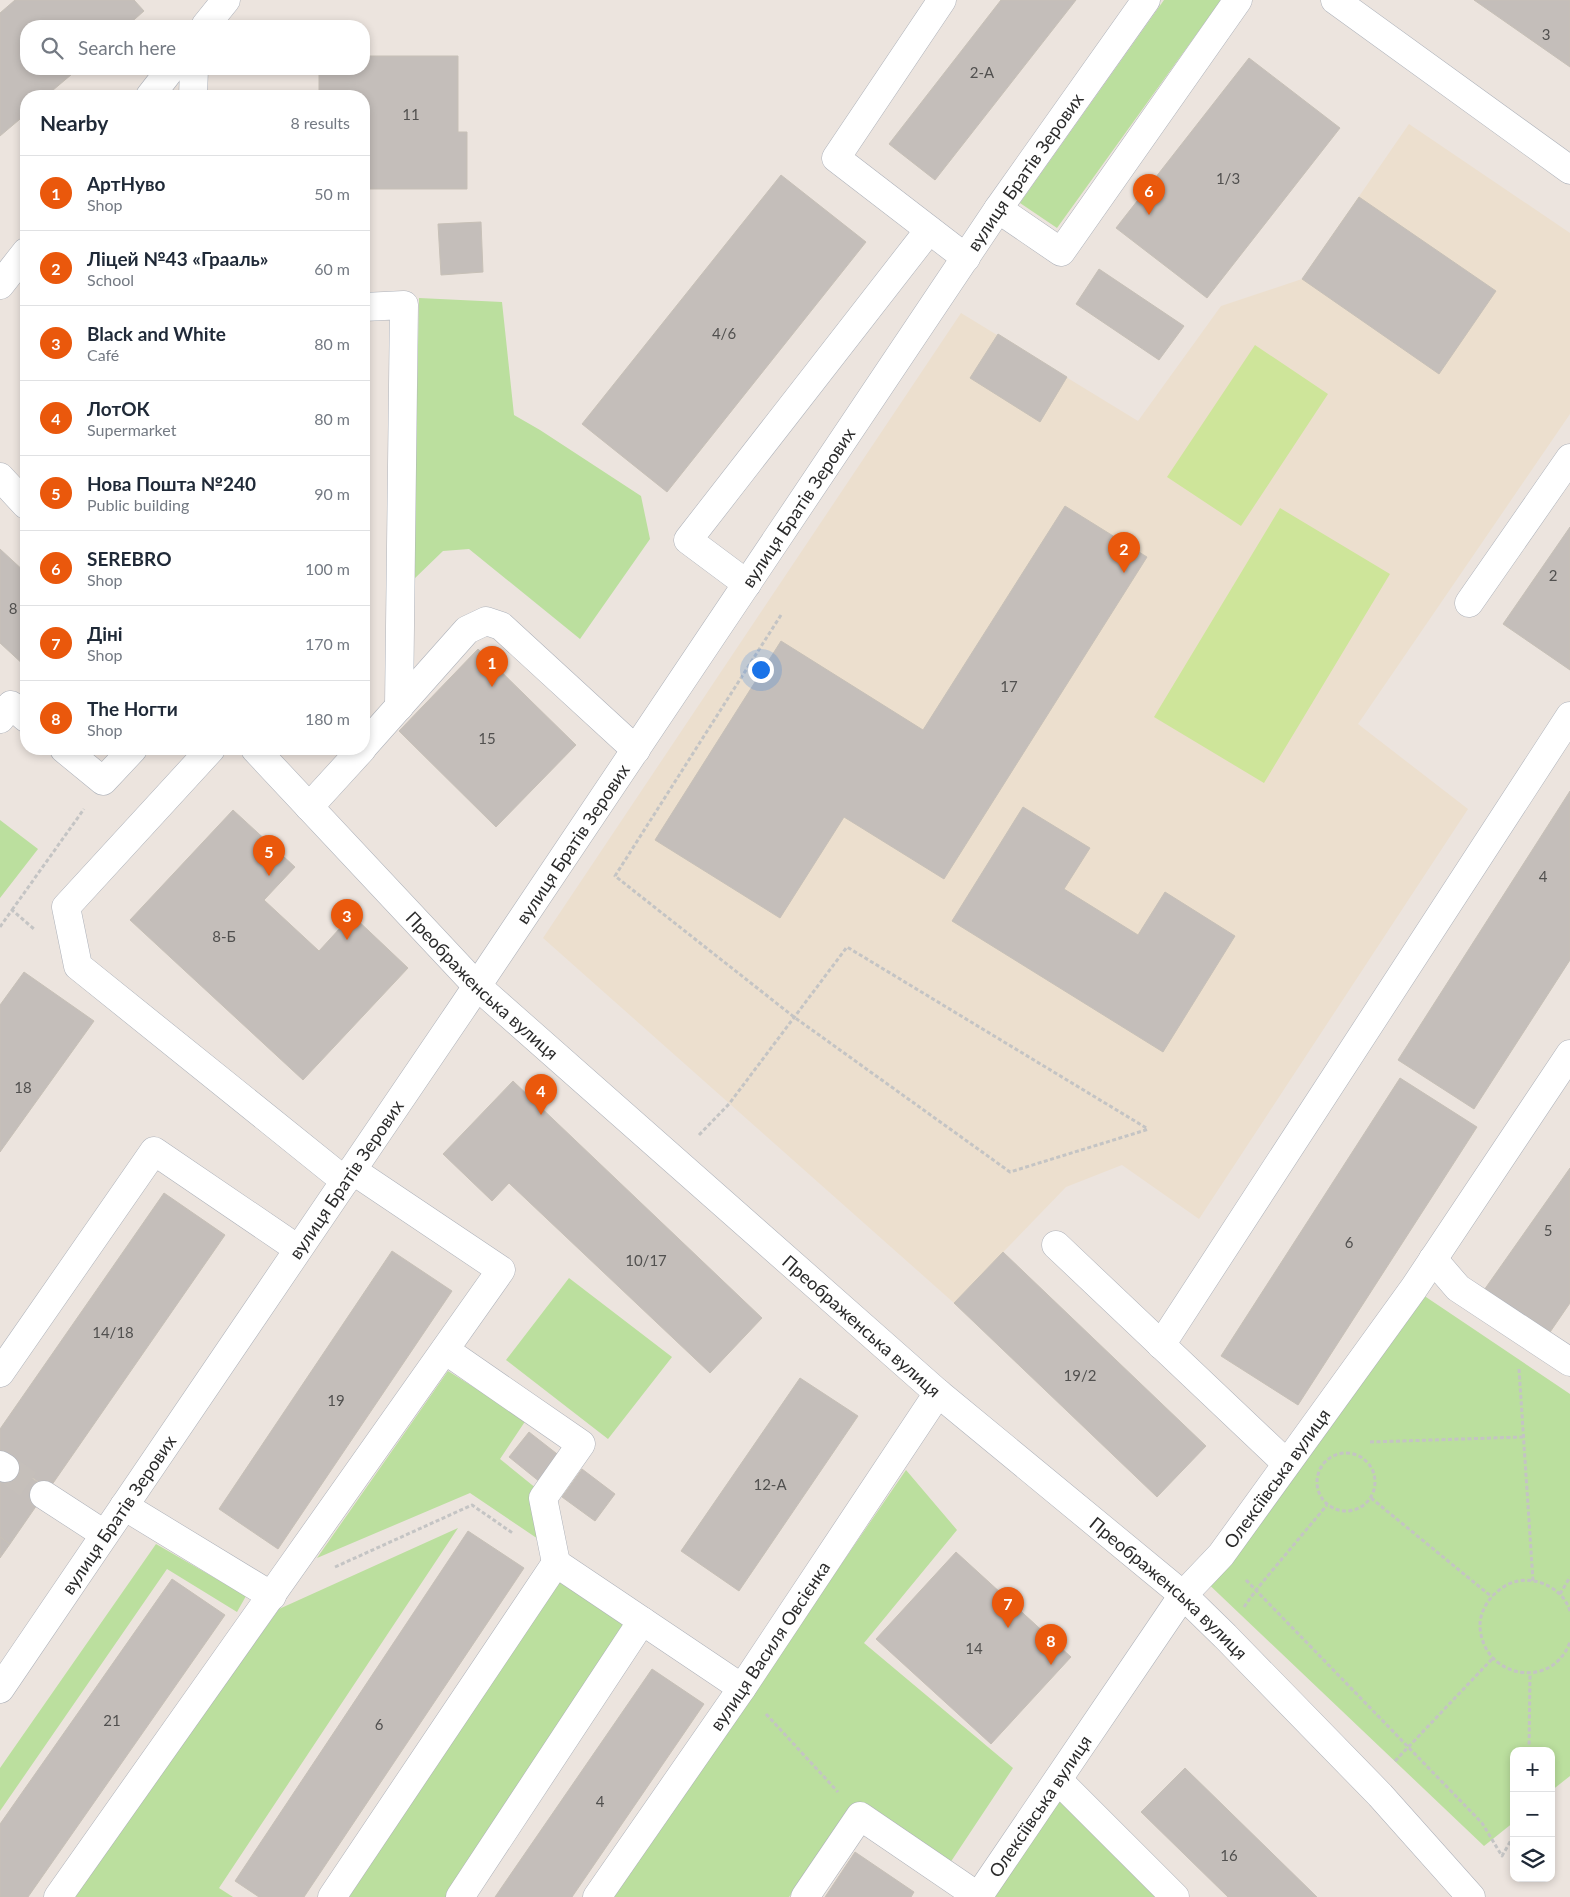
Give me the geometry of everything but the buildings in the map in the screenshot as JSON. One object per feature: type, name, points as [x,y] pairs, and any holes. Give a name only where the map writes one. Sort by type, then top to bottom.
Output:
[{"type":"street","points":[[210,20],[226,0]]},
{"type":"street","points":[[942,0],[836,158],[966,258]]},
{"type":"street","name":"вулиця Братів Зерових","points":[[0,1689],[477,986],[998,210],[1146,0]]},
{"type":"street","points":[[998,210],[1061,252],[1238,0]]},
{"type":"street","points":[[1335,0],[1570,170]]},
{"type":"street","points":[[155,90],[167,75]]},
{"type":"street","points":[[193,90],[194,75]]},
{"type":"street","points":[[747,584],[688,540],[929,230]]},
{"type":"street","points":[[0,285],[20,260]]},
{"type":"street","points":[[370,306],[404,305],[399,707]]},
{"type":"street","points":[[1469,603],[1570,458]]},
{"type":"street","points":[[0,477],[20,499]]},
{"type":"street","points":[[370,740],[467,630],[486,621],[501,626],[636,750]]},
{"type":"street","points":[[0,719],[11,705],[20,713]]},
{"type":"street","points":[[1161,1345],[1570,716]]},
{"type":"street","points":[[72,755],[104,781],[128,755]]},
{"type":"street","points":[[58,1897],[501,1270],[349,1175],[78,966],[66,907],[205,755]]},
{"type":"street","name":"Преображенська вулиця","points":[[261,755],[477,986],[938,1393],[1182,1595],[1225,1636],[1380,1795],[1471,1897]]},
{"type":"street","points":[[309,807],[357,755]]},
{"type":"street","name":"Олексіївська вулиця","points":[[979,1897],[1182,1595],[1221,1555],[1286,1462],[1434,1259],[1570,1054]]},
{"type":"street","points":[[0,1373],[154,1151],[298,1249]]},
{"type":"street","points":[[1056,1246],[1286,1462]]},
{"type":"street","points":[[1434,1259],[1458,1288],[1515,1326],[1567,1353]]},
{"type":"street","points":[[445,1350],[581,1444],[543,1498],[556,1562],[742,1688]]},
{"type":"street","name":"вулиця Василя Овсієнка","points":[[597,1897],[742,1688],[938,1393]]},
{"type":"street","points":[[44,1495],[104,1534]]},
{"type":"street","points":[[124,1506],[272,1596]]},
{"type":"street","points":[[332,1897],[556,1562]]},
{"type":"street","points":[[460,1897],[642,1621]]},
{"type":"street","points":[[1058,1780],[1175,1897]]},
{"type":"street","points":[[805,1897],[860,1816],[979,1897]]},
{"type":"path","points":[[698,1135],[729,1104],[794,1017],[847,947],[1149,1129],[1010,1172],[794,1017],[615,876],[781,615]]},
{"type":"path","points":[[12,910],[104,781]]},
{"type":"path","points":[[1515,1326],[1533,1581]]},
{"type":"path","points":[[1370,1442],[1523,1437]]},
{"type":"path","points":[[1340,1454],[1358,1455],[1367,1461],[1375,1479],[1375,1489],[1371,1498],[1365,1506],[1356,1510],[1336,1510],[1327,1505],[1321,1498],[1317,1480],[1319,1471],[1324,1463],[1331,1457],[1340,1454]]},
{"type":"path","points":[[1371,1498],[1492,1596]]},
{"type":"path","points":[[333,1568],[472,1505],[556,1562]]},
{"type":"path","points":[[1240,1614],[1256,1590],[1327,1505]]},
{"type":"path","points":[[1221,1555],[1482,1823],[1502,1856],[1513,1837]]},
{"type":"path","points":[[1560,1594],[1570,1577]]},
{"type":"path","points":[[1570,1611],[1560,1594],[1548,1585],[1533,1581],[1518,1581],[1504,1587],[1492,1596],[1483,1610],[1480,1625],[1482,1641],[1489,1655],[1501,1666],[1515,1672],[1530,1673],[1544,1670],[1558,1662],[1567,1650],[1570,1642]]},
{"type":"path","points":[[1392,1763],[1493,1658]]},
{"type":"path","points":[[1529,1747],[1530,1673]]},
{"type":"path","points":[[742,1688],[860,1816]]},
{"type":"shaded area","points":[[1409,124],[1570,233],[1570,414],[1358,724],[1468,809],[1199,1219],[1122,1165],[1066,1187],[954,1303],[543,938],[961,313],[1138,421],[1221,306],[1302,279]]},
{"type":"green space","points":[[1164,0],[1221,0],[1057,228],[1020,203]]},
{"type":"green space","points":[[419,298],[502,302],[514,415],[641,496],[650,539],[580,639],[469,549],[443,551],[413,580]]},
{"type":"green space","points":[[1255,345],[1328,394],[1241,526],[1167,477]]},
{"type":"green space","points":[[1280,508],[1390,574],[1264,783],[1154,717]]},
{"type":"green space","points":[[0,820],[38,849],[0,898]]},
{"type":"green space","points":[[569,1278],[672,1357],[608,1439],[506,1360]]},
{"type":"green space","points":[[1423,1295],[1570,1394],[1570,1776],[1555,1788],[1555,1747],[1510,1747],[1510,1825],[1484,1846],[1200,1576]]},
{"type":"green space","points":[[448,1371],[526,1420],[500,1459],[537,1489],[544,1543],[470,1493],[317,1558]]},
{"type":"green space","points":[[906,1470],[957,1530],[864,1643],[1013,1768],[950,1863],[852,1807],[789,1897],[613,1897]]},
{"type":"green space","points":[[458,1528],[219,1888],[233,1897],[72,1897],[279,1609]]},
{"type":"green space","points":[[156,1544],[246,1596],[237,1612],[167,1569],[0,1811],[0,1768]]},
{"type":"green space","points":[[558,1580],[624,1624],[446,1897],[349,1897]]},
{"type":"green space","points":[[1060,1798],[1157,1897],[993,1897]]},
{"type":"tunnel","points":[[5,1468],[44,1495]]},
{"type":"place","name":"SEREBRО","points":[[1149,215]]},
{"type":"place","name":"Ліцей №43 «Грааль»","points":[[1124,573]]},
{"type":"place","name":"АртНуво","points":[[492,687]]},
{"type":"place","name":"Нова Пошта №240","points":[[269,876]]},
{"type":"place","name":"Black and White","points":[[347,940]]},
{"type":"place","name":"ЛотОК","points":[[541,1115]]},
{"type":"place","name":"Діні","points":[[1008,1628]]},
{"type":"place","name":"The Ногти","points":[[1051,1665]]}]
